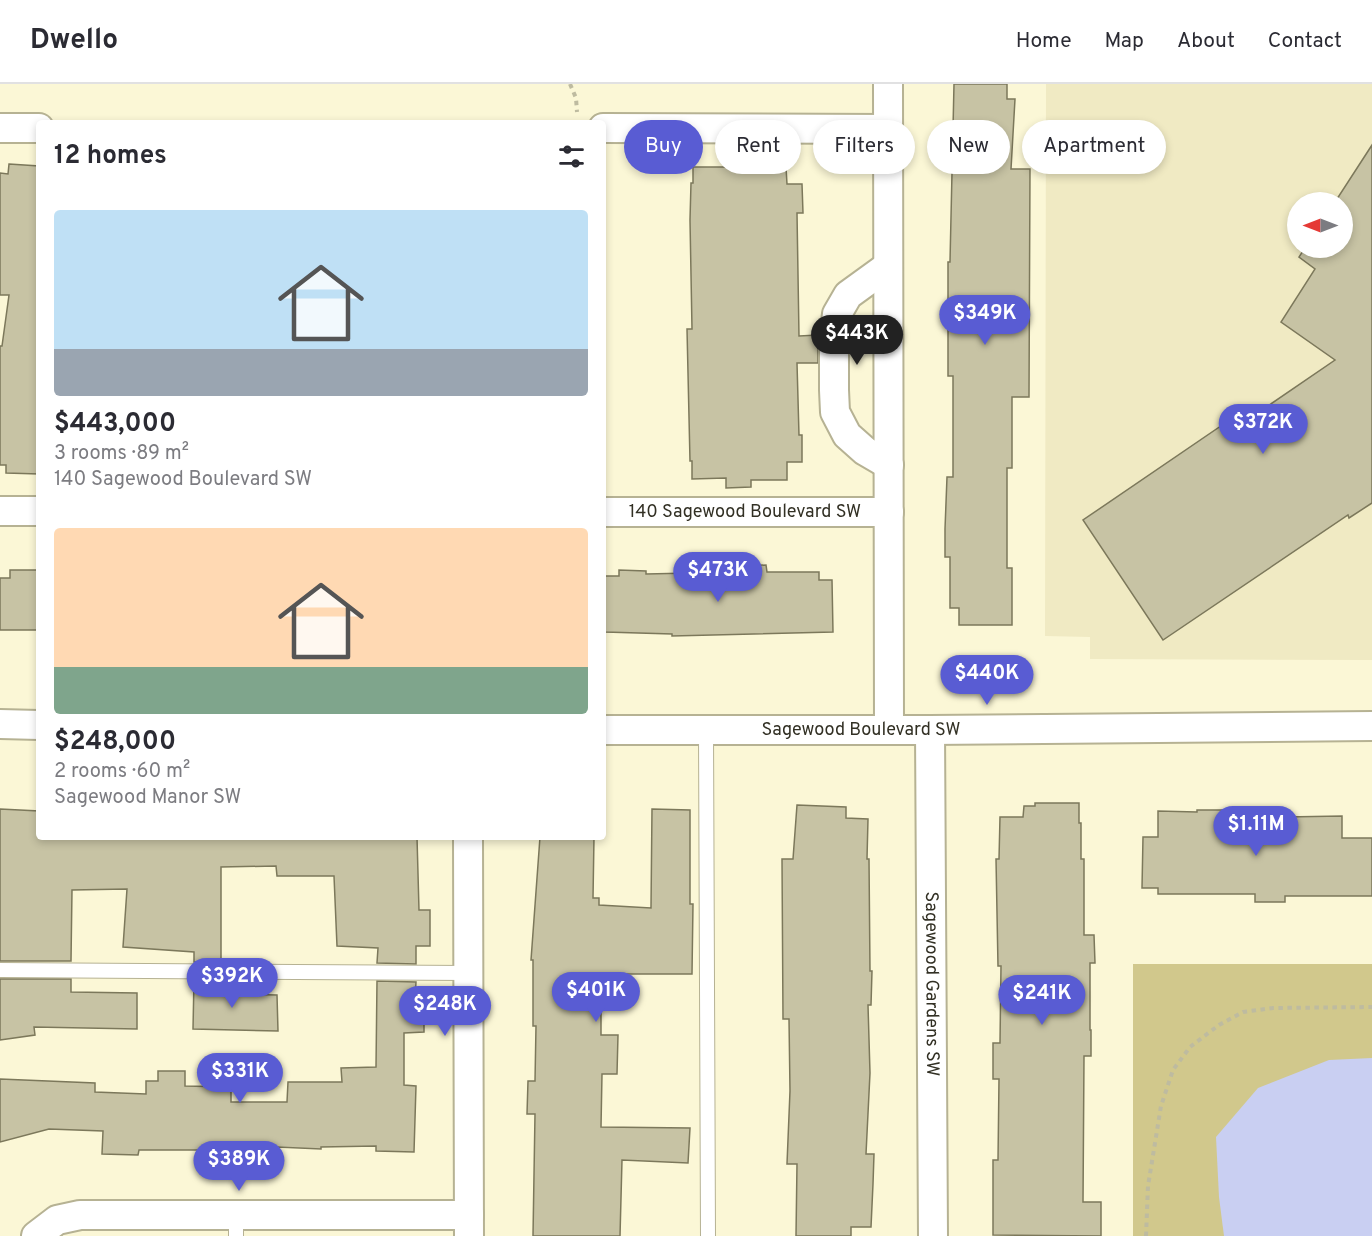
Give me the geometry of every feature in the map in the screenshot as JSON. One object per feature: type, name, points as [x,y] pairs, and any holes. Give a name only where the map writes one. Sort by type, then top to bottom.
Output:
[{"type":"street","name":"140 Sagewood Boulevard SW","points":[[888,84],[888,120]]},
{"type":"street","points":[[0,128],[36,128]]},
{"type":"street","points":[[606,128],[813,129]]},
{"type":"street","name":"140 Sagewood Boulevard SW","points":[[888,174],[889,730]]},
{"type":"street","points":[[888,266],[848,295],[837,314],[834,338],[834,390],[835,412],[847,435],[865,451],[889,465]]},
{"type":"street","points":[[0,511],[36,511]]},
{"type":"street","name":"140 Sagewood Boulevard SW","points":[[606,512],[889,512]]},
{"type":"street","points":[[0,724],[36,725]]},
{"type":"street","name":"Sagewood Boulevard SW","points":[[606,730],[1372,726]]},
{"type":"street","name":"Sagewood Gardens SW","points":[[930,730],[933,1236]]},
{"type":"street","points":[[36,1236],[57,1220],[80,1215],[236,1226],[469,1226],[468,840]]},
{"type":"lane","points":[[706,730],[708,1236]]},
{"type":"lane","points":[[0,970],[468,973]]},
{"type":"path","points":[[570,84],[576,98],[577,115]]},
{"type":"path","points":[[1146,1236],[1148,1186],[1161,1106],[1173,1070],[1190,1047],[1219,1025],[1243,1012],[1273,1008],[1372,1007]]},
{"type":"shaded area","points":[[1046,84],[1372,84],[1372,660],[1090,659],[1090,637],[1045,636],[1046,174],[1166,174],[1166,120],[1046,120]]},
{"type":"shaded area","points":[[1133,964],[1372,964],[1372,1236],[1133,1236]]},
{"type":"water","points":[[1372,1058],[1372,1236],[1224,1236],[1219,1197],[1216,1137],[1258,1088],[1329,1060]]},
{"type":"building","points":[[954,84],[1007,84],[1007,99],[1015,99],[1011,169],[1022,169],[1022,174],[1030,174],[1029,397],[1012,397],[1012,468],[1007,468],[1007,568],[1012,568],[1012,625],[959,625],[959,608],[950,608],[950,557],[945,557],[945,529],[947,477],[953,477],[953,376],[948,376],[948,262],[950,262],[952,174],[1010,174],[1010,120],[953,120]]},
{"type":"building","points":[[1372,145],[1372,503],[1349,518],[1348,515],[1163,640],[1083,520],[1237,415],[1243,423],[1335,360],[1281,322],[1315,269],[1300,258],[1353,258],[1353,192],[1341,192]]},
{"type":"building","points":[[9,164],[36,166],[36,474],[6,473],[6,465],[0,465],[0,346],[2,346],[9,295],[0,295],[0,173],[8,174]]},
{"type":"building","points":[[703,167],[715,167],[715,174],[786,174],[787,184],[802,184],[803,213],[797,213],[799,336],[818,335],[818,363],[797,363],[802,462],[787,462],[787,480],[751,480],[751,487],[726,488],[726,478],[692,479],[687,329],[692,329],[690,220],[691,183],[693,183],[693,174],[703,174]]},
{"type":"building","points":[[766,565],[767,572],[819,572],[819,580],[832,580],[833,632],[672,636],[672,634],[606,632],[606,576],[619,576],[619,570],[646,571],[646,574],[736,572],[735,566]]},
{"type":"building","points":[[10,570],[36,570],[36,630],[0,630],[0,578],[10,578]]},
{"type":"building","points":[[1035,803],[1079,803],[1081,859],[1084,859],[1084,935],[1094,935],[1095,963],[1090,963],[1091,1056],[1084,1056],[1083,1202],[1101,1202],[1101,1236],[993,1235],[993,1160],[998,1160],[999,1079],[993,1079],[993,1043],[1000,1043],[1001,966],[998,966],[996,859],[999,859],[1000,817],[1023,817],[1024,806],[1035,806]]},
{"type":"building","points":[[797,805],[846,807],[846,818],[868,819],[867,859],[869,859],[870,971],[872,971],[871,1005],[868,1005],[870,1073],[866,1154],[874,1154],[873,1184],[871,1227],[851,1227],[851,1236],[796,1236],[797,1164],[787,1164],[790,1091],[789,1019],[783,1019],[782,859],[793,859]]},
{"type":"building","points":[[0,809],[36,811],[36,840],[417,840],[419,910],[430,910],[430,946],[416,946],[416,964],[377,963],[378,948],[337,946],[334,876],[277,876],[276,866],[221,867],[221,962],[194,962],[194,952],[123,947],[127,889],[72,890],[71,961],[0,961]]},
{"type":"building","points":[[652,809],[690,810],[690,904],[693,904],[692,974],[616,974],[616,982],[601,982],[601,1035],[618,1035],[617,1074],[602,1074],[601,1127],[690,1128],[688,1163],[622,1160],[620,1236],[533,1236],[535,1114],[527,1114],[528,1081],[535,1081],[536,1026],[533,1026],[533,960],[531,960],[540,840],[594,840],[593,898],[599,898],[599,905],[651,908]]},
{"type":"building","points":[[1197,810],[1232,810],[1232,818],[1342,816],[1342,838],[1372,838],[1372,896],[1285,896],[1285,902],[1255,902],[1255,894],[1158,894],[1158,888],[1142,888],[1143,837],[1158,837],[1158,811],[1197,812]]},
{"type":"building","points":[[0,979],[71,979],[71,992],[137,993],[137,1029],[34,1027],[35,1035],[0,1040]]},
{"type":"building","points":[[194,980],[221,980],[221,994],[277,995],[278,1031],[193,1029]]},
{"type":"building","points":[[377,981],[416,982],[415,999],[424,999],[424,1032],[404,1033],[404,1085],[416,1086],[414,1152],[376,1151],[376,1146],[321,1147],[321,1149],[277,1147],[277,1149],[139,1150],[138,1155],[102,1154],[103,1131],[49,1129],[0,1142],[0,1079],[95,1083],[95,1092],[146,1094],[146,1081],[158,1081],[158,1071],[185,1071],[185,1086],[231,1087],[231,1102],[287,1102],[288,1082],[342,1082],[341,1068],[376,1067]]}]
